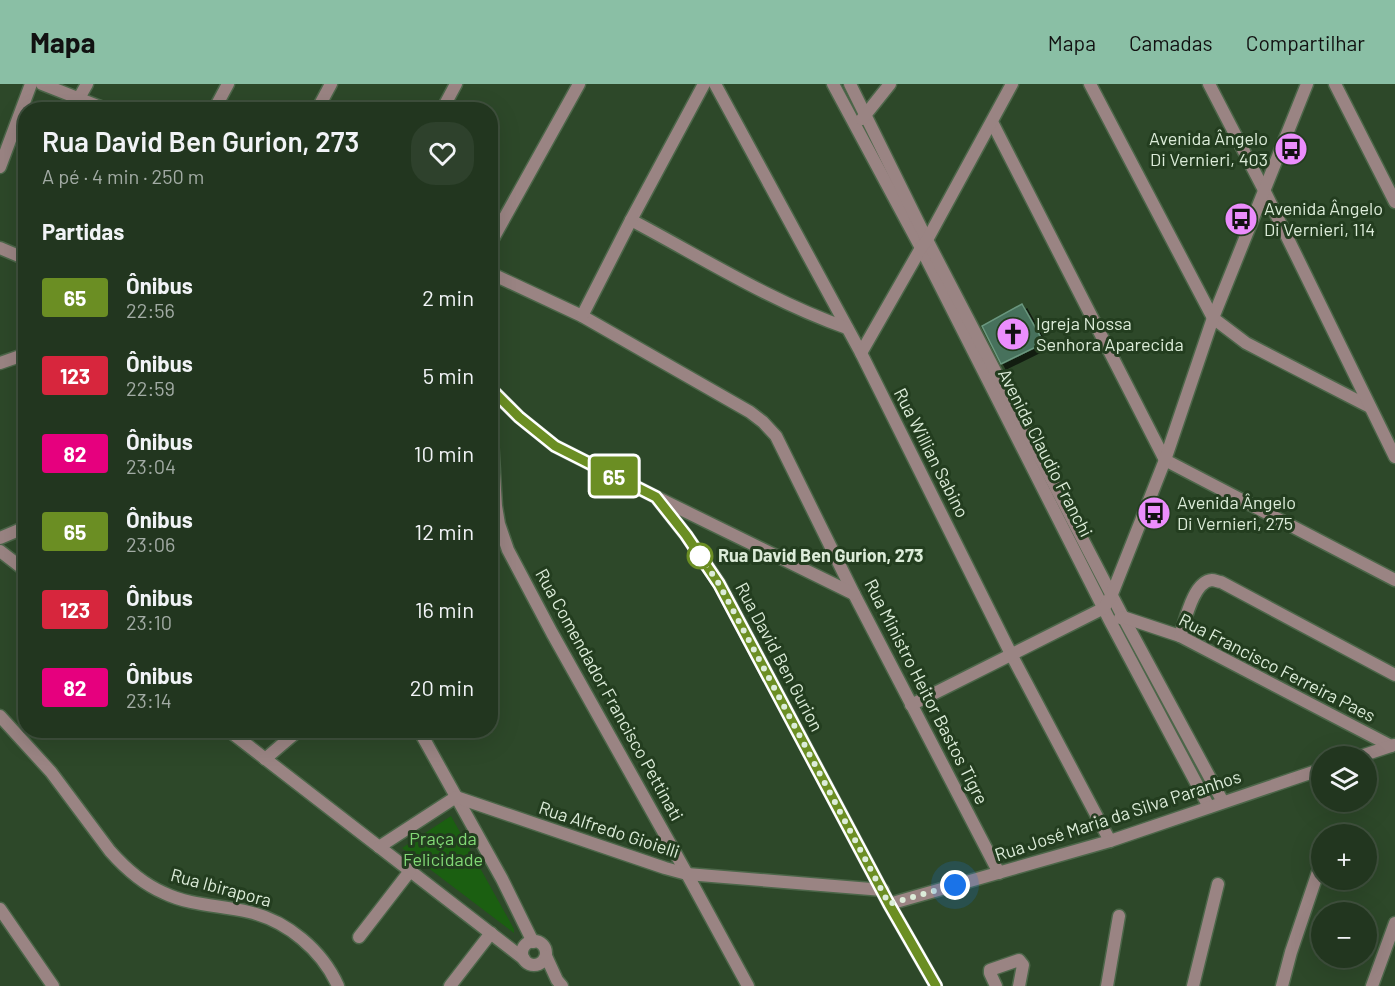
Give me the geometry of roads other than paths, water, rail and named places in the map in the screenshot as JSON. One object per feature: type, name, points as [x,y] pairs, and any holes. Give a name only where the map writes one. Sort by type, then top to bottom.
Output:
[{"type":"street","points":[[24,102],[31,84]]},
{"type":"street","points":[[42,84],[89,102]]},
{"type":"street","points":[[79,98],[87,84]]},
{"type":"street","points":[[218,102],[228,84]]},
{"type":"street","points":[[321,102],[331,84]]},
{"type":"street","points":[[446,102],[456,84]]},
{"type":"street","points":[[498,230],[579,84]]},
{"type":"street","points":[[582,316],[704,84]]},
{"type":"street","name":"Rua Willian Sabino","points":[[715,84],[861,353],[1012,656],[1110,841]]},
{"type":"street","name":"Avenida Claudio Franchi","points":[[833,84],[924,244],[1112,594],[1117,619],[1209,807]]},
{"type":"street","name":"Avenida Claudio Franchi","points":[[850,84],[867,114],[924,244],[1104,608],[1117,619],[1223,802]]},
{"type":"street","points":[[855,126],[890,84]]},
{"type":"street","points":[[861,353],[1012,84]]},
{"type":"street","points":[[1090,84],[1213,318],[1246,343],[1370,407]]},
{"type":"street","points":[[1209,84],[1264,190],[1395,457]]},
{"type":"street","points":[[911,705],[1104,608],[1112,594],[1165,460],[1213,318],[1307,84]]},
{"type":"street","points":[[1335,84],[1395,202]]},
{"type":"street","points":[[1,160],[18,117]]},
{"type":"street","points":[[992,122],[1165,460],[1395,580]]},
{"type":"street","points":[[631,219],[790,305],[847,328]]},
{"type":"street","points":[[0,248],[18,256]]},
{"type":"street","name":"Rua Ministro Heitor Bastos Tigre","points":[[498,277],[582,316],[750,412],[776,436],[854,594],[999,873]]},
{"type":"street","points":[[0,363],[18,357]]},
{"type":"street","name":"Rua David Ben Gurion","points":[[498,396],[519,417],[555,446],[656,497],[686,535],[719,584],[889,904],[936,986]]},
{"type":"street","points":[[1379,427],[1395,434]]},
{"type":"street","points":[[656,497],[854,594]]},
{"type":"street","name":"Rua Comendador Francisco Pettinati","points":[[498,516],[502,535],[552,633],[748,986]]},
{"type":"street","points":[[0,538],[18,530]]},
{"type":"street","points":[[0,551],[18,565]]},
{"type":"street","points":[[1180,636],[1194,593],[1203,583],[1211,580],[1221,582],[1395,675]]},
{"type":"street","name":"Rua Francisco Ferreira Paes","points":[[1117,619],[1180,636],[1393,745]]},
{"type":"street","name":"Rua Ibirapora","points":[[0,716],[18,736]]},
{"type":"street","name":"Rua Ibirapora","points":[[20,738],[51,772],[120,863],[145,883],[164,894],[182,900],[249,912],[273,920],[290,929],[308,944],[324,963],[338,986]]},
{"type":"street","points":[[238,738],[490,933],[559,983]]},
{"type":"street","points":[[265,759],[290,738]]},
{"type":"street","points":[[423,738],[502,879],[533,942]]},
{"type":"street","points":[[1377,750],[1393,745]]},
{"type":"street","name":"Rua José Maria da Silva Paranhos","points":[[889,904],[1110,841],[1311,773]]},
{"type":"street","points":[[378,847],[456,796]]},
{"type":"street","name":"Rua Alfredo Gioielli","points":[[456,796],[687,874],[883,890]]},
{"type":"street","points":[[359,937],[410,871]]},
{"type":"street","points":[[1193,986],[1218,884]]},
{"type":"street","points":[[1282,986],[1312,890]]},
{"type":"street","points":[[0,909],[53,986]]},
{"type":"street","points":[[1107,986],[1119,915]]},
{"type":"street","points":[[1372,986],[1395,922]]},
{"type":"street","points":[[450,986],[490,933]]},
{"type":"street","points":[[526,958],[525,946],[533,942],[542,944],[559,983]]},
{"type":"street","points":[[526,958],[540,964],[546,956]]},
{"type":"street","points":[[996,986],[990,970],[1019,960],[1023,964],[1018,986]]},
{"type":"place","name":"Avenida Ângelo Di Vernieri, 403","points":[[1291,149]]},
{"type":"place","name":"Avenida Ângelo Di Vernieri, 114","points":[[1241,219]]},
{"type":"place","name":"Igreja Nossa Senhora Aparecida","points":[[1013,334]]},
{"type":"place","name":"Avenida Ângelo Di Vernieri, 275","points":[[1154,513]]},
{"type":"place","name":"Rua David Ben Gurion, 273","points":[[700,556]]},
{"type":"park label","name":"Praça da Felicidade","points":[[443,849]]}]
